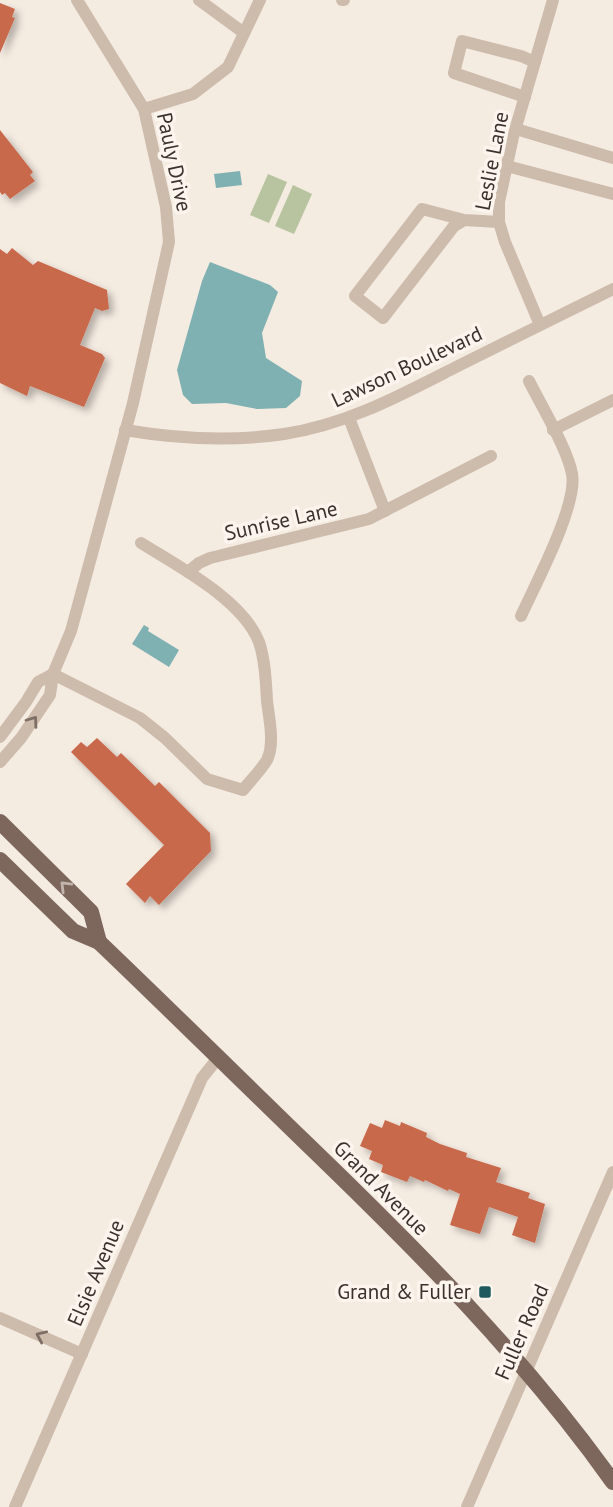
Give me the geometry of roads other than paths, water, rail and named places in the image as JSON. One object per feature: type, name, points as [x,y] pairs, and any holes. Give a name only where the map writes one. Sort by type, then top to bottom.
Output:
[{"type":"main road","name":"Grand Avenue","points":[[0,822],[91,912],[99,942]]},
{"type":"main road","name":"Grand Avenue","points":[[0,860],[73,931],[99,942],[399,1234],[526,1371],[563,1414],[613,1482]]},
{"type":"street","name":"Pauly Drive","points":[[77,0],[144,109],[166,207],[169,242],[165,267],[125,430]]},
{"type":"street","points":[[199,0],[244,33]]},
{"type":"street","points":[[144,109],[193,94],[228,67],[260,0]]},
{"type":"street","name":"Leslie Lane","points":[[540,325],[505,244],[499,222],[499,202],[516,129],[553,0]]},
{"type":"street","points":[[525,97],[454,73],[462,41],[521,56],[534,62]]},
{"type":"street","points":[[516,129],[613,158]]},
{"type":"street","points":[[507,166],[613,194]]},
{"type":"street","points":[[464,220],[454,226],[383,318],[355,296],[422,209],[464,220],[499,222]]},
{"type":"street","name":"Lawson Boulevard","points":[[125,430],[157,436],[221,440],[285,434],[349,418],[613,289]]},
{"type":"street","points":[[521,616],[568,510],[574,487],[569,461],[529,381]]},
{"type":"street","points":[[553,430],[613,400]]},
{"type":"street","points":[[349,418],[385,511]]},
{"type":"street","points":[[0,762],[22,738],[50,695],[53,674],[71,631],[125,430]]},
{"type":"street","name":"Sunrise Lane","points":[[188,572],[210,558],[356,524],[491,456]]},
{"type":"street","points":[[53,674],[141,719],[207,779],[243,790],[268,758],[270,748],[266,681],[259,643],[254,633],[226,599],[141,543]]},
{"type":"street","points":[[0,737],[38,682],[53,674]]},
{"type":"street","name":"Elsie Avenue","points":[[15,1507],[202,1078],[218,1058]]},
{"type":"street","name":"Fuller Road","points":[[467,1507],[613,1172]]},
{"type":"street","points":[[0,1318],[82,1354]]},
{"type":"water","points":[[240,171],[242,185],[216,188],[214,174]]},
{"type":"water","points":[[210,262],[270,285],[278,292],[262,333],[266,358],[302,381],[300,396],[286,408],[257,409],[226,403],[192,404],[183,395],[177,370]]},
{"type":"water","points":[[144,625],[149,628],[148,631],[179,650],[169,667],[132,644]]},
{"type":"place","name":"Grand & Fuller","points":[[485,1292]]}]
